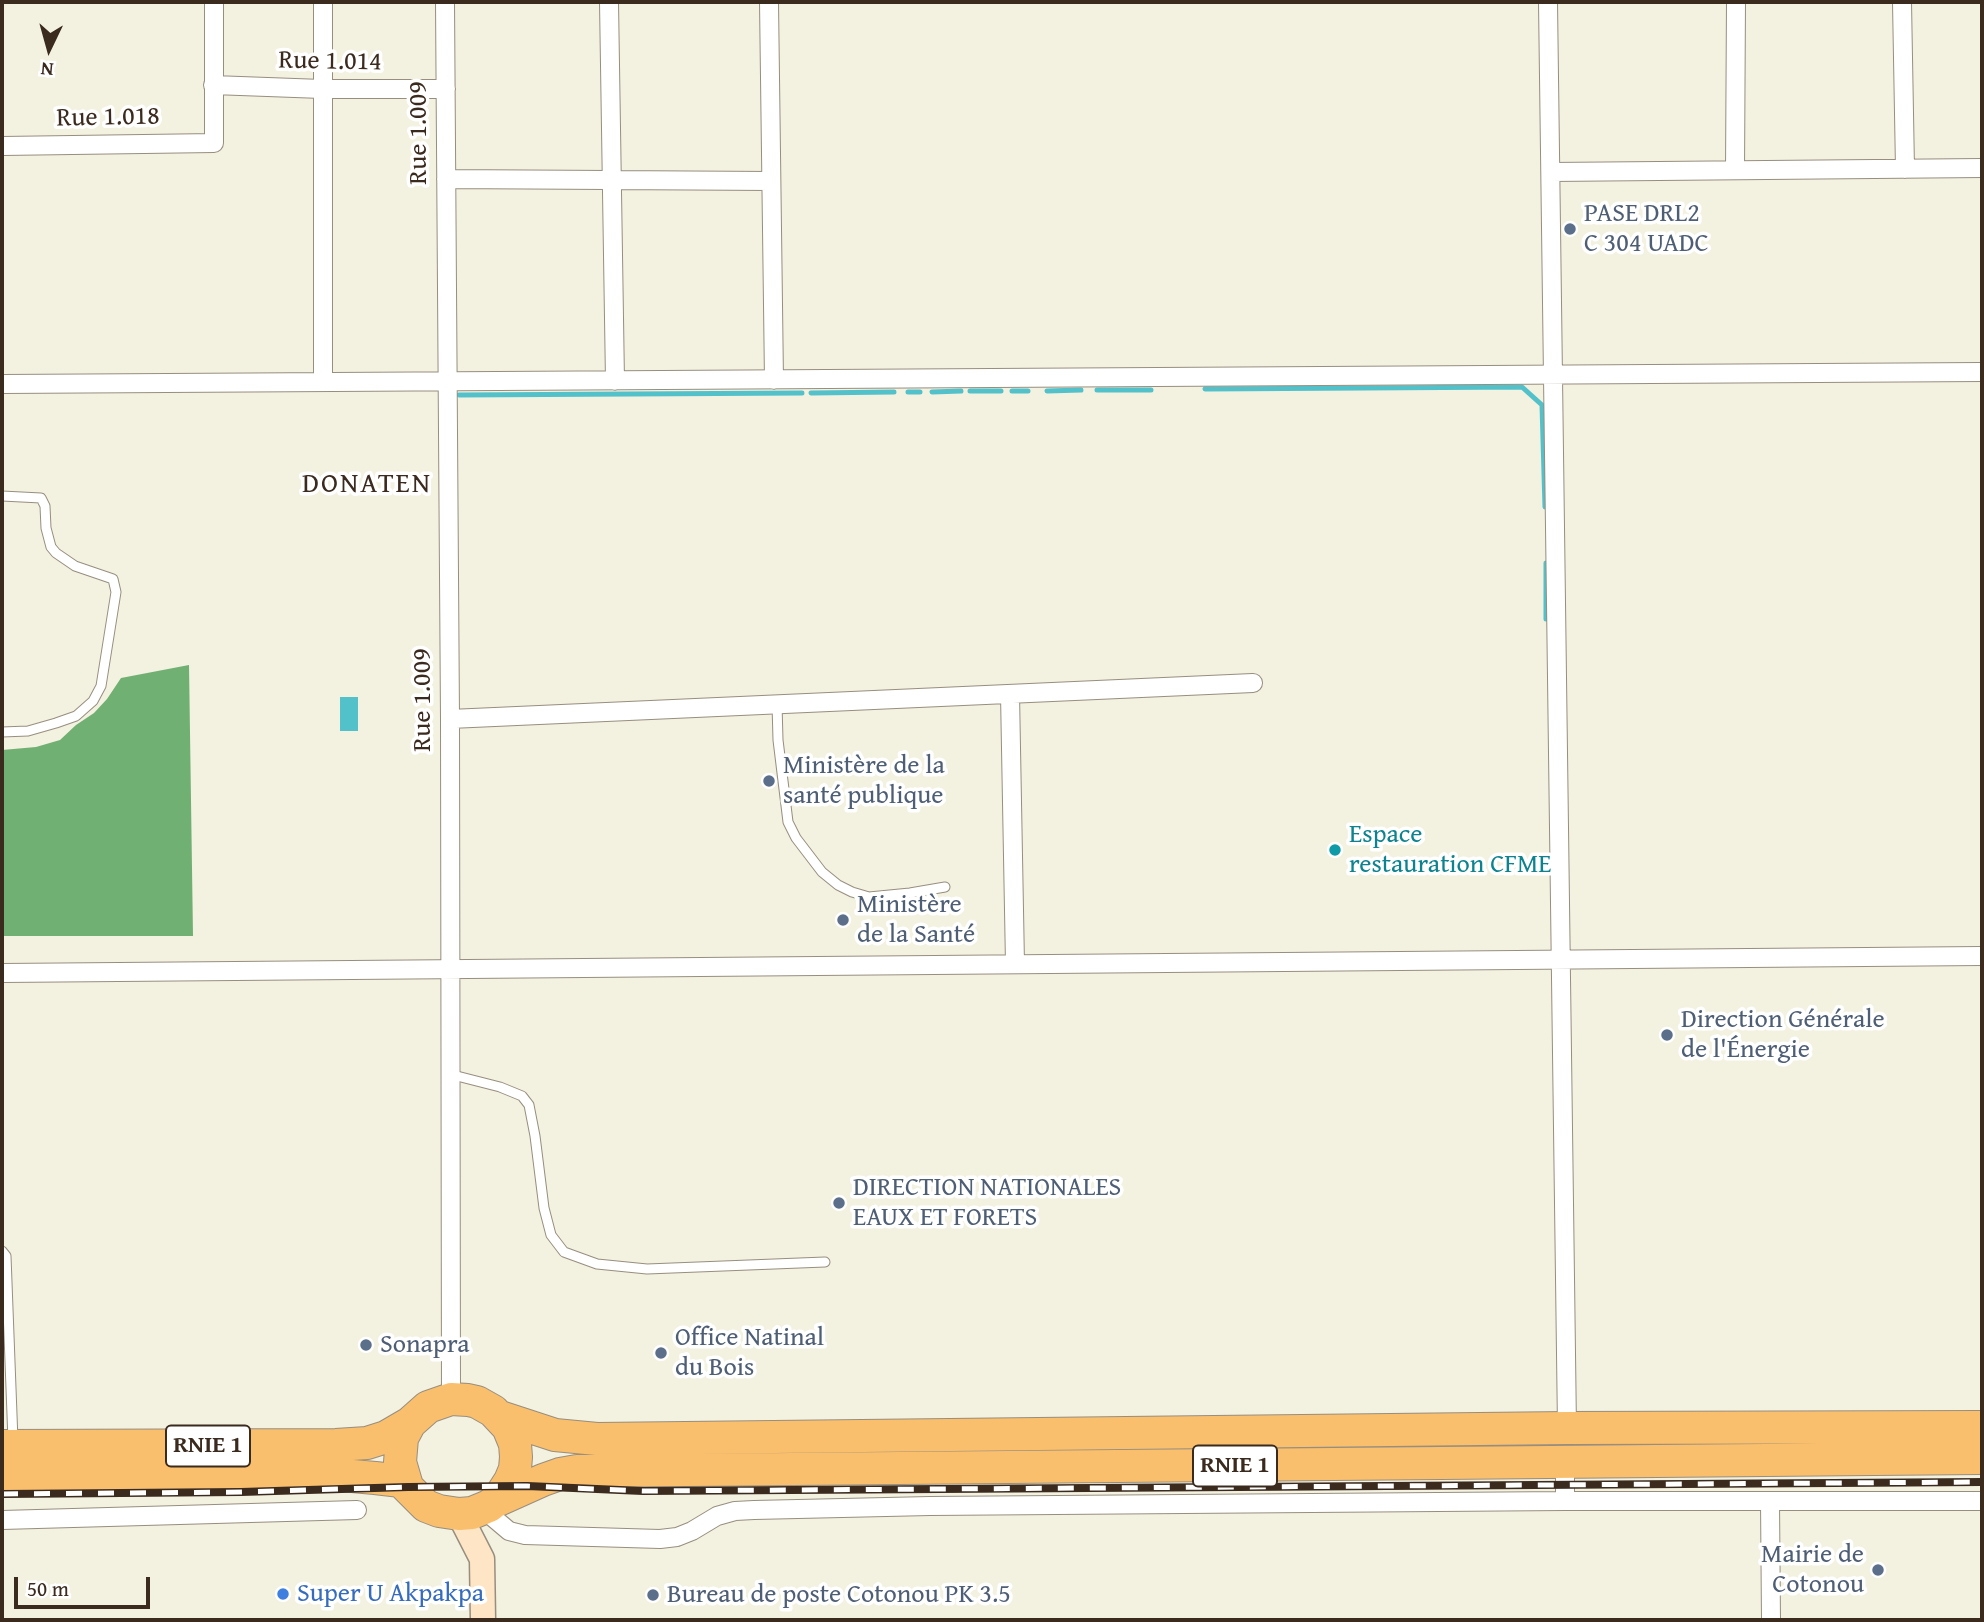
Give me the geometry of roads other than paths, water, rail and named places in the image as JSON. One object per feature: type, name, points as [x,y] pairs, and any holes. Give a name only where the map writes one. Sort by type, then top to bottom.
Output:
[{"type":"highway","name":"RNIE 1","points":[[8,1446],[367,1443],[386,1437],[410,1423],[428,1407],[451,1399],[477,1402],[500,1417],[555,1435],[597,1439],[1982,1427]]},
{"type":"highway","points":[[479,1508],[503,1492],[510,1481],[516,1457],[515,1444],[500,1417]]},
{"type":"highway","points":[[407,1486],[401,1471],[399,1454],[402,1438],[410,1423]]},
{"type":"highway","name":"RNIE 1","points":[[2,1476],[341,1475],[401,1481],[426,1506],[439,1511],[479,1508],[543,1480],[577,1471],[1982,1458]]},
{"type":"street","points":[[213,85],[214,2]]},
{"type":"street","points":[[323,2],[323,382]]},
{"type":"street","name":"Rue 1.009","points":[[445,2],[451,1399]]},
{"type":"street","points":[[609,2],[615,380]]},
{"type":"street","points":[[769,2],[774,380]]},
{"type":"street","points":[[1548,2],[1567,1429]]},
{"type":"street","points":[[1735,170],[1736,2]]},
{"type":"street","points":[[1902,2],[1905,169]]},
{"type":"street","name":"Rue 1.014","points":[[213,85],[322,89],[446,89]]},
{"type":"street","name":"Rue 1.018","points":[[2,146],[214,143],[213,85]]},
{"type":"street","points":[[1551,172],[1982,168]]},
{"type":"street","points":[[446,179],[771,181]]},
{"type":"street","points":[[2,384],[1982,372]]},
{"type":"street","points":[[450,719],[1253,683]]},
{"type":"street","points":[[1010,694],[1015,964]]},
{"type":"street","points":[[2,973],[1982,956]]},
{"type":"street","points":[[1564,1463],[1565,1501]]},
{"type":"street","points":[[479,1508],[509,1531],[525,1535],[660,1539],[684,1534],[717,1516],[754,1510],[1565,1501],[1982,1501]]},
{"type":"street","points":[[1770,1502],[1771,1620]]},
{"type":"street","points":[[479,1508],[483,1620]]},
{"type":"street","points":[[2,1520],[357,1510]]},
{"type":"lane","points":[[2,496],[41,498],[46,506],[46,528],[51,547],[75,566],[113,579],[116,592],[101,686],[93,701],[76,716],[56,723],[29,731],[2,732]]},
{"type":"lane","points":[[777,704],[779,752],[788,822],[796,838],[822,872],[838,885],[869,897],[945,887]]},
{"type":"lane","points":[[449,1074],[500,1087],[522,1096],[529,1105],[536,1136],[544,1208],[551,1235],[564,1252],[597,1264],[647,1269],[825,1262]]},
{"type":"lane","points":[[2,1251],[6,1256],[8,1446]]},
{"type":"water","points":[[340,697],[358,697],[358,731],[340,731]]},
{"type":"waterway","points":[[1205,389],[1522,387],[1542,405],[1545,507]]},
{"type":"waterway","points":[[1047,391],[1081,390]]},
{"type":"waterway","points":[[1097,390],[1151,390]]},
{"type":"waterway","points":[[932,392],[961,391]]},
{"type":"waterway","points":[[970,391],[1001,391]]},
{"type":"waterway","points":[[1012,391],[1028,391]]},
{"type":"waterway","points":[[811,393],[894,392]]},
{"type":"waterway","points":[[908,392],[920,392]]},
{"type":"waterway","points":[[459,395],[802,393]]},
{"type":"waterway","points":[[1546,563],[1546,619]]},
{"type":"railway","points":[[2,1494],[527,1486],[643,1491],[1982,1482]]},
{"type":"place","name":"PASE DRL2 C 304 UADC","points":[[1570,229]]},
{"type":"place","name":"Ministère de la santé publique","points":[[769,781]]},
{"type":"place","name":"Espace restauration CFME","points":[[1335,850]]},
{"type":"place","name":"Ministère de la Santé","points":[[843,920]]},
{"type":"place","name":"Direction Générale de l'Énergie","points":[[1667,1035]]},
{"type":"place","name":"DIRECTION NATIONALES EAUX ET FORETS","points":[[839,1203]]},
{"type":"place","name":"Sonapra","points":[[366,1345]]},
{"type":"place","name":"Office Natinal du Bois","points":[[661,1353]]},
{"type":"place","name":"Mairie de Cotonou","points":[[1878,1570]]},
{"type":"place","name":"Super U Akpakpa","points":[[283,1594]]},
{"type":"place","name":"Bureau de poste Cotonou PK 3.5","points":[[653,1595]]},
{"type":"district","name":"DONATEN","points":[[367,485]]}]
